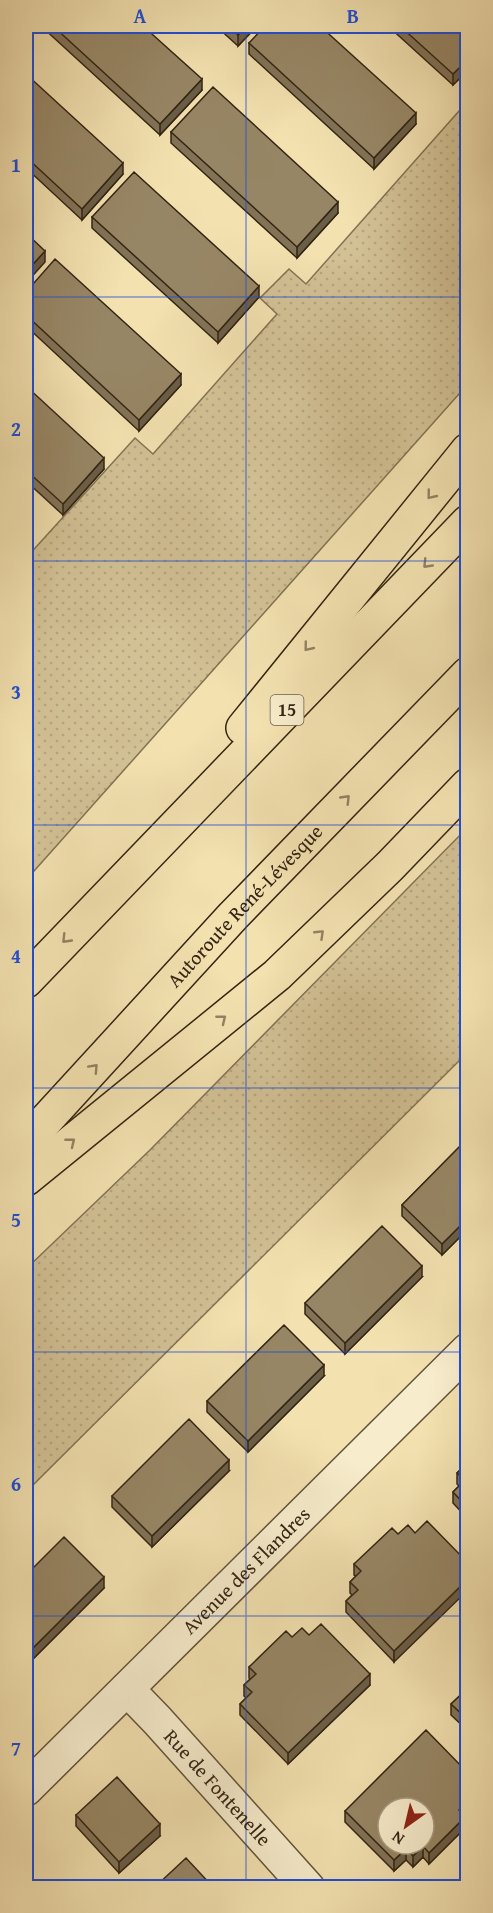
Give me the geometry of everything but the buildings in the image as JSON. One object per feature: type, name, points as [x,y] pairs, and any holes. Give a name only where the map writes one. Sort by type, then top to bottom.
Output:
[{"type":"highway","points":[[106,898],[468,450]]},
{"type":"highway","name":"15","points":[[26,981],[468,522]]},
{"type":"highway","name":"Autoroute René-Lévesque","points":[[26,1142],[233,916],[468,674]]},
{"type":"highway","points":[[26,1179],[278,975],[390,866],[468,785]]},
{"type":"street","name":"Avenue des Flandres","points":[[26,1789],[468,1350]]},
{"type":"street","name":"Rue de Fontenelle","points":[[127,1689],[308,1887]]},
{"type":"shaded area","points":[[467,102],[467,385],[26,880],[26,558],[135,438],[153,454],[277,314],[260,298],[289,269],[306,284]]},
{"type":"shaded area","points":[[467,828],[467,1053],[26,1492],[26,1269],[150,1150]]}]
